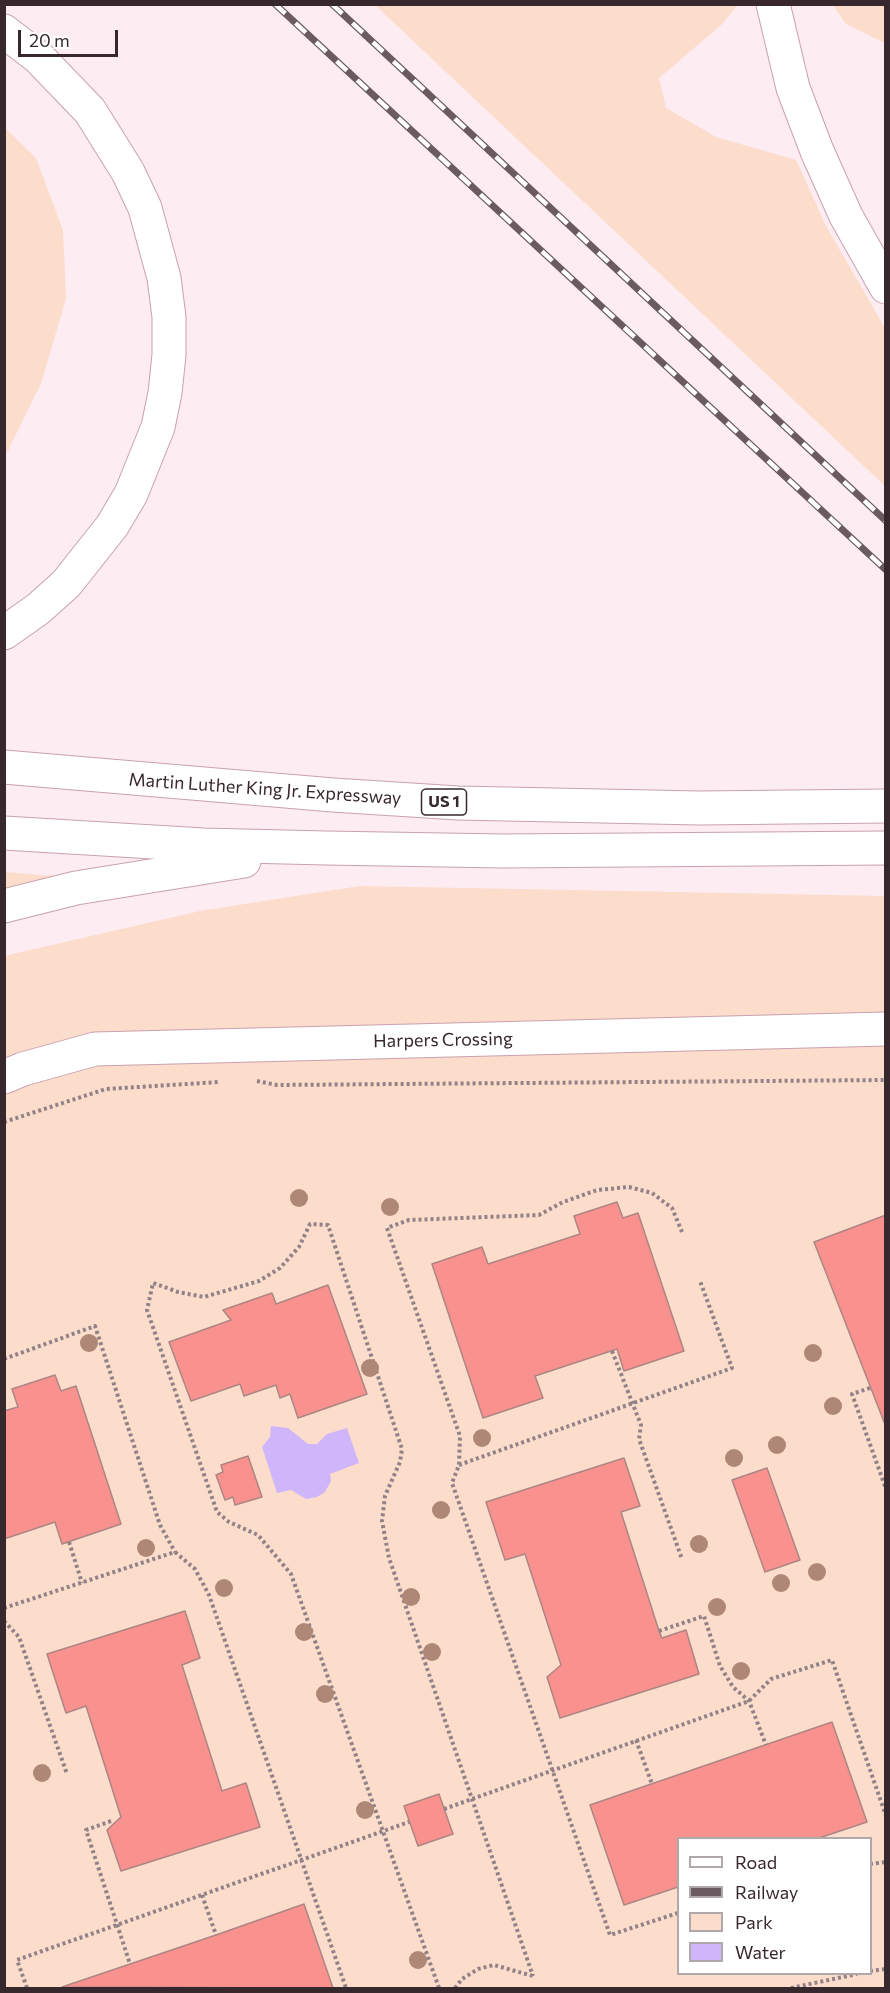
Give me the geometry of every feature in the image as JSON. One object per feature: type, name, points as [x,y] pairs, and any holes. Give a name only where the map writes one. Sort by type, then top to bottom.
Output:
[{"type":"main road","points":[[773,4],[794,88],[817,151],[846,216],[885,287]]},
{"type":"main road","points":[[4,31],[66,84],[90,111],[110,140],[144,208],[164,278],[169,317],[165,393],[146,461],[131,494],[93,554],[66,584],[39,609],[4,633]]},
{"type":"main road","name":"Martin Luther King Jr. Expressway","points":[[4,767],[333,795],[458,802],[678,807],[885,806]]},
{"type":"main road","points":[[4,833],[203,845],[326,848],[503,851],[885,848]]},
{"type":"main road","points":[[4,906],[76,888],[326,848]]},
{"type":"main road","name":"Harpers Crossing","points":[[4,1077],[23,1069],[95,1049],[885,1029]]},
{"type":"path","points":[[253,1080],[289,1085],[885,1080]]},
{"type":"path","points":[[4,1122],[106,1089],[230,1082]]},
{"type":"path","points":[[677,1913],[610,1935],[452,1483],[459,1465],[460,1437],[387,1228],[408,1220],[539,1215],[563,1202],[597,1190],[629,1188],[652,1193],[672,1208],[682,1232]]},
{"type":"path","points":[[439,1989],[291,1574],[258,1535],[229,1522],[217,1512],[147,1310],[153,1283],[178,1292],[204,1297],[259,1281],[280,1268],[299,1247],[310,1224],[328,1225],[402,1449],[400,1462],[385,1496],[382,1521],[387,1548],[533,1976],[494,1965],[478,1969],[462,1979],[455,1989]]},
{"type":"path","points":[[459,1465],[732,1368],[700,1281]]},
{"type":"path","points":[[4,1359],[95,1326],[160,1525],[175,1552],[195,1569],[209,1595],[346,1989]]},
{"type":"path","points":[[612,1351],[641,1425],[639,1439],[682,1559]]},
{"type":"path","points":[[870,1388],[852,1394],[885,1489]]},
{"type":"path","points":[[69,1542],[82,1583]]},
{"type":"path","points":[[4,1608],[175,1552]]},
{"type":"path","points":[[659,1631],[704,1616],[720,1666],[733,1687],[749,1701],[766,1745]]},
{"type":"path","points":[[4,1621],[19,1637],[67,1774]]},
{"type":"path","points":[[444,1809],[749,1701],[771,1679],[832,1660],[885,1816]]},
{"type":"path","points":[[636,1740],[651,1784]]},
{"type":"path","points":[[111,1821],[86,1830],[130,1964]]},
{"type":"path","points":[[27,1989],[17,1960],[410,1822]]},
{"type":"path","points":[[202,1895],[216,1935]]},
{"type":"path","points":[[791,1989],[853,1975]]},
{"type":"green space","points":[[375,5],[738,5],[720,26],[659,78],[666,108],[716,137],[796,160],[826,226],[885,328],[885,486]]},
{"type":"green space","points":[[833,5],[885,5],[885,43],[846,24]]},
{"type":"green space","points":[[5,128],[36,158],[63,230],[66,299],[41,383],[5,457]]},
{"type":"green space","points":[[4,872],[55,876],[5,891]]},
{"type":"green space","points":[[360,886],[885,896],[885,1988],[5,1988],[4,956],[200,911]]},
{"type":"water","points":[[271,1426],[288,1428],[308,1444],[317,1444],[327,1434],[347,1428],[359,1463],[330,1474],[331,1481],[325,1492],[317,1497],[306,1499],[291,1490],[277,1493],[262,1447],[270,1437]]},
{"type":"building","points":[[617,1202],[623,1218],[638,1213],[684,1351],[624,1371],[617,1349],[535,1376],[543,1398],[483,1418],[432,1264],[482,1247],[488,1264],[580,1234],[574,1216]]},
{"type":"building","points":[[886,1215],[886,1427],[814,1242]]},
{"type":"building","points":[[328,1285],[367,1394],[298,1418],[290,1394],[280,1398],[276,1385],[244,1396],[240,1384],[191,1401],[169,1342],[231,1320],[223,1310],[272,1293],[276,1304]]},
{"type":"building","points":[[55,1375],[61,1391],[76,1386],[121,1524],[62,1544],[55,1522],[4,1539],[4,1411],[18,1407],[12,1389]]},
{"type":"building","points":[[248,1456],[262,1497],[235,1505],[233,1497],[225,1500],[216,1475],[223,1472],[221,1465]]},
{"type":"building","points":[[624,1458],[640,1506],[621,1512],[659,1631],[662,1638],[686,1630],[699,1674],[560,1718],[547,1677],[561,1665],[525,1554],[505,1560],[486,1502]]},
{"type":"building","points":[[767,1468],[800,1560],[765,1572],[732,1480]]},
{"type":"building","points":[[185,1611],[200,1658],[182,1665],[222,1791],[246,1783],[260,1827],[121,1871],[107,1830],[121,1817],[86,1706],[66,1713],[47,1654]]},
{"type":"building","points":[[832,1722],[867,1822],[822,1837],[677,1837],[677,1887],[624,1905],[590,1805]]},
{"type":"building","points":[[439,1794],[453,1834],[418,1846],[404,1806]]},
{"type":"building","points":[[304,1904],[333,1988],[62,1987],[216,1935]]},
{"type":"railway","points":[[275,4],[886,570]]},
{"type":"railway","points":[[332,4],[886,521]]}]
